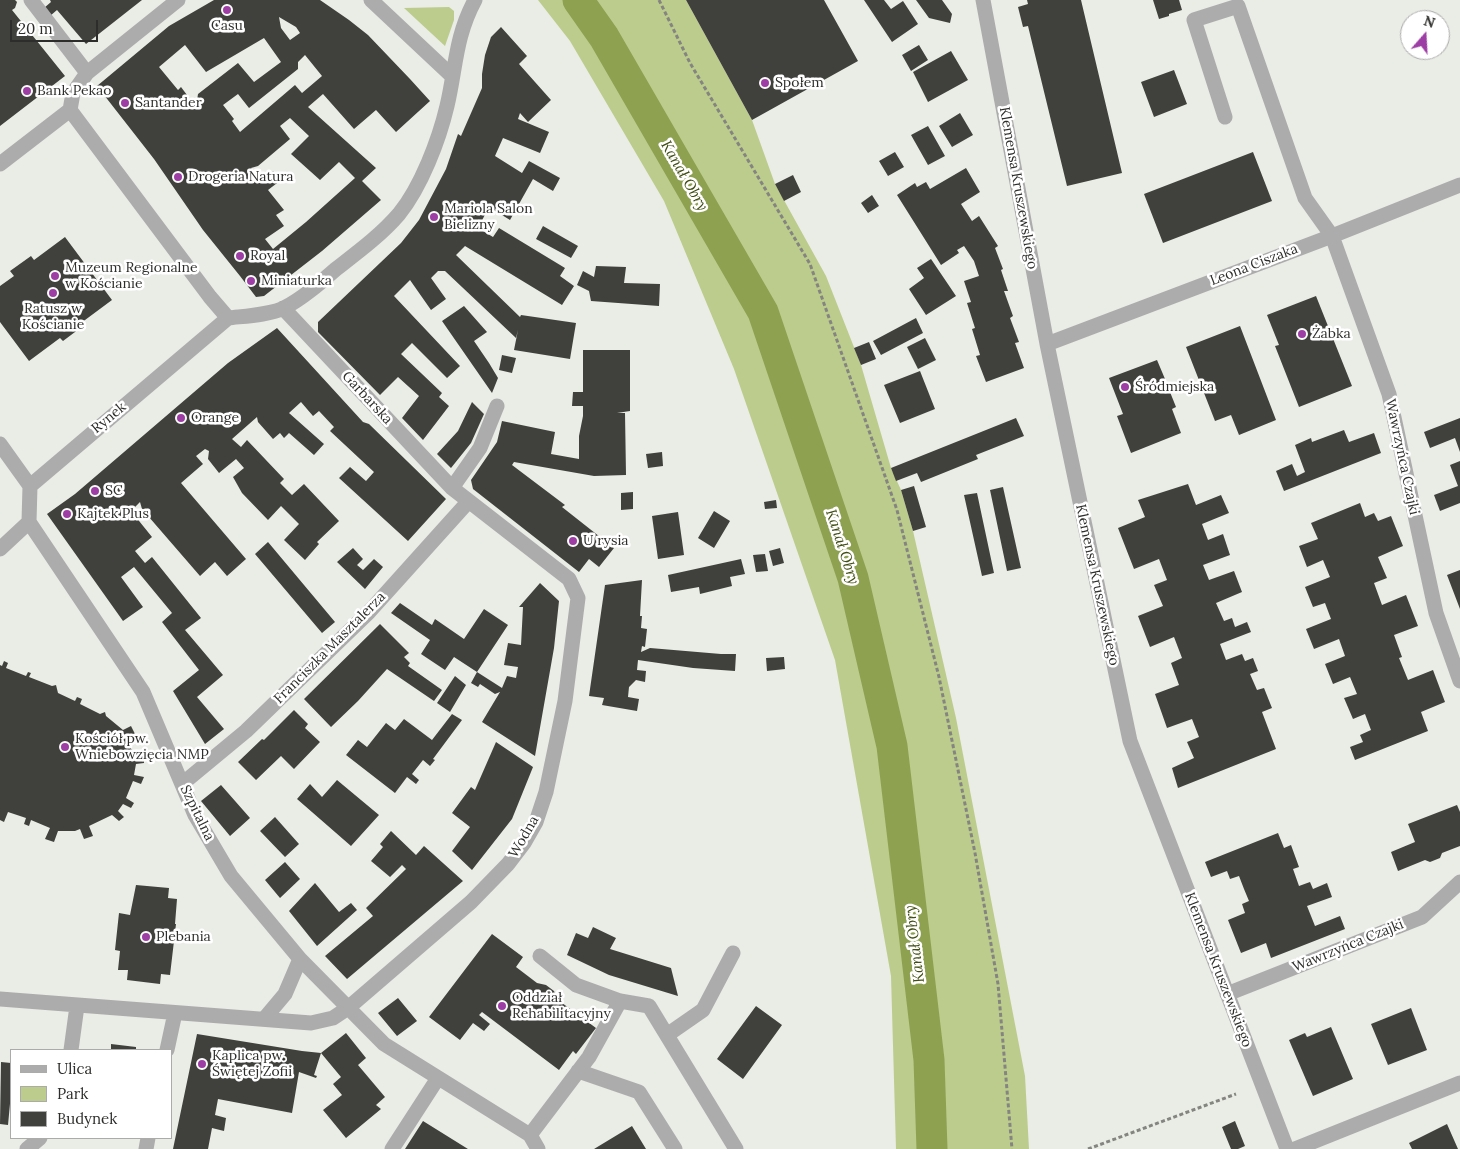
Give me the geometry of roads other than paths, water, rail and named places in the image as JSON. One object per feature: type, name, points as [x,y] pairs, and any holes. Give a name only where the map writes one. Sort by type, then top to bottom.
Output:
[{"type":"street","points":[[31,0],[87,73]]},
{"type":"street","points":[[0,164],[70,110],[73,93],[87,73],[178,0]]},
{"type":"street","points":[[371,0],[452,76]]},
{"type":"street","points":[[70,110],[210,297],[228,318],[255,315],[283,308],[309,291],[367,245],[400,213],[418,184],[434,148],[447,107],[457,44],[468,13],[475,0]]},
{"type":"street","name":"Klemensa Kruszewskiego","points":[[983,0],[1047,344],[1130,741],[1287,1149]]},
{"type":"street","name":"Wawrzyńca Czajki","points":[[1224,118],[1194,20],[1238,6],[1305,198],[1332,236],[1389,394],[1436,614],[1456,661],[1460,681]]},
{"type":"street","name":"Leona Ciszaka","points":[[1047,344],[1332,236],[1460,185]]},
{"type":"street","name":"Garbarska","points":[[283,308],[452,488],[569,580],[578,598]]},
{"type":"street","name":"Rynek","points":[[30,486],[228,318]]},
{"type":"street","points":[[452,488],[480,448],[497,406]]},
{"type":"street","points":[[0,444],[30,486],[29,522],[0,549]]},
{"type":"street","name":"Franciszka Masztalerza","points":[[182,784],[246,731],[369,612],[468,502]]},
{"type":"street","name":"Szpitalna","points":[[29,522],[143,692],[195,815],[231,876],[300,959],[384,1044],[530,1135]]},
{"type":"street","name":"Wodna","points":[[0,999],[312,1023],[333,1018],[348,1008],[471,902],[508,864],[524,843],[536,822],[546,792],[565,701],[578,598]]},
{"type":"street","name":"Wawrzyńca Czajki","points":[[1227,994],[1422,917],[1460,882]]},
{"type":"street","points":[[667,1035],[704,1010],[733,953]]},
{"type":"street","points":[[540,956],[576,985],[620,1000],[649,1006],[736,1149]]},
{"type":"street","points":[[264,1020],[285,994],[300,959]]},
{"type":"street","points":[[538,1149],[530,1135],[589,1057],[620,1000]]},
{"type":"street","points":[[72,1049],[77,1006]]},
{"type":"street","points":[[167,1049],[174,1013]]},
{"type":"street","points":[[578,1071],[639,1092],[675,1149]]},
{"type":"street","points":[[392,1149],[438,1078]]},
{"type":"street","points":[[1295,1149],[1460,1083]]},
{"type":"street","points":[[27,1149],[39,1139]]},
{"type":"waterway","name":"Kanał Obry","points":[[578,0],[604,37],[763,312],[853,578],[892,746],[929,1060],[932,1149]]},
{"type":"place","name":"Casu","points":[[227,10]]},
{"type":"place","name":"Społem","points":[[765,83]]},
{"type":"place","name":"Bank Pekao","points":[[27,91]]},
{"type":"place","name":"Santander","points":[[125,103]]},
{"type":"place","name":"Drogeria Natura","points":[[178,177]]},
{"type":"place","name":"Mariola Salon Bielizny","points":[[434,217]]},
{"type":"place","name":"Royal","points":[[240,256]]},
{"type":"place","name":"Muzeum Regionalne w Kościanie","points":[[55,276]]},
{"type":"place","name":"Miniaturka","points":[[251,281]]},
{"type":"place","name":"Ratusz w Kościanie","points":[[53,293]]},
{"type":"place","name":"Żabka","points":[[1302,334]]},
{"type":"place","name":"Śródmiejska","points":[[1125,387]]},
{"type":"place","name":"Orange","points":[[181,418]]},
{"type":"place","name":"SC","points":[[95,491]]},
{"type":"place","name":"Kajtek Plus","points":[[67,514]]},
{"type":"place","name":"U rysia","points":[[573,541]]},
{"type":"place","name":"Kościół pw. Wniebowzięcia NMP","points":[[65,747]]},
{"type":"place","name":"Plebania","points":[[146,937]]},
{"type":"place","name":"Oddział Rehabilitacyjny","points":[[502,1006]]},
{"type":"place","name":"Kaplica pw. Świętej Zofii","points":[[202,1064]]}]
